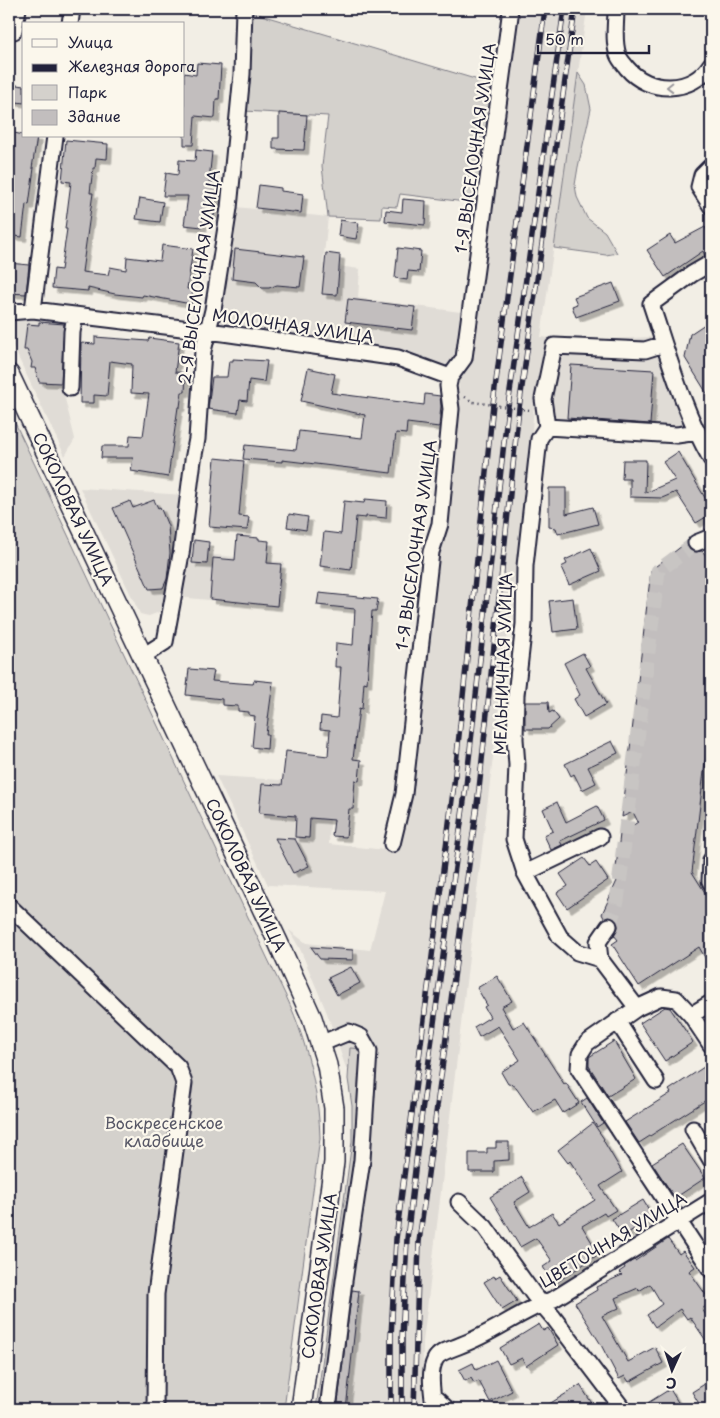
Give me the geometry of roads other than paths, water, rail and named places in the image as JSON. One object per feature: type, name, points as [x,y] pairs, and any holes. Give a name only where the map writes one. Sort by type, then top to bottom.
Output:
[{"type":"main road","name":"СОКОЛОВАЯ УЛИЦА","points":[[9,374],[278,942],[312,1018],[327,1065],[334,1108],[334,1162],[301,1409]]},
{"type":"street","points":[[14,31],[18,9]]},
{"type":"street","points":[[70,22],[72,9]]},
{"type":"street","name":"2-Я ВЫСЕЛОЧНАЯ УЛИЦА","points":[[143,656],[165,642],[181,554],[197,439],[203,352],[229,208],[242,74],[244,9]]},
{"type":"street","points":[[616,9],[615,33],[618,57],[632,74],[643,81],[655,86],[671,88],[686,85],[697,79],[711,64]]},
{"type":"street","name":"1-Я ВЫСЕЛОЧНАЯ УЛИЦА","points":[[392,844],[404,794],[431,552],[440,524],[451,409],[448,386],[450,377],[464,358],[510,16]]},
{"type":"street","points":[[33,310],[55,138]]},
{"type":"street","points":[[711,166],[702,175],[699,187],[711,206]]},
{"type":"street","points":[[711,263],[692,274],[651,304],[701,442],[711,459]]},
{"type":"street","name":"МОЛОЧНАЯ УЛИЦА","points":[[9,312],[33,310],[398,358],[450,377]]},
{"type":"street","points":[[70,388],[72,332],[75,316]]},
{"type":"street","points":[[664,344],[645,350],[554,346],[543,400],[547,427],[677,435],[698,432]]},
{"type":"street","name":"МЕЛЬНИЧНАЯ УЛИЦА","points":[[547,427],[539,439],[525,566],[524,624],[516,696],[515,739],[517,765],[514,839],[525,873],[560,937],[577,952],[600,959]]},
{"type":"street","points":[[696,543],[711,537]]},
{"type":"street","points":[[525,873],[600,837]]},
{"type":"street","points":[[711,860],[711,883]]},
{"type":"street","points":[[9,906],[178,1067],[184,1083],[156,1294],[155,1409]]},
{"type":"street","points":[[609,926],[598,942],[600,959],[637,1008]]},
{"type":"street","points":[[711,1045],[691,1015],[676,998],[661,996],[637,1008],[587,1043],[580,1054],[579,1069],[680,1220],[711,1270]]},
{"type":"street","points":[[691,1015],[711,1003]]},
{"type":"street","points":[[617,1022],[656,1081]]},
{"type":"street","points":[[320,1044],[349,1032],[361,1037],[369,1051],[362,1160],[328,1409]]},
{"type":"street","points":[[693,1129],[711,1160]]},
{"type":"street","name":"ЦВЕТОЧНАЯ УЛИЦА","points":[[434,1403],[432,1373],[435,1358],[441,1353],[476,1340],[535,1306],[554,1300],[711,1201]]},
{"type":"street","points":[[459,1202],[485,1227],[534,1295],[623,1409]]},
{"type":"street","points":[[434,1403],[447,1409]]},
{"type":"tunnel","points":[[609,926],[617,901],[658,571],[696,543]]},
{"type":"railway","points":[[391,1409],[391,1337],[396,1239],[454,784],[493,404],[545,9]]},
{"type":"railway","points":[[402,1409],[402,1338],[407,1239],[420,1127],[466,786],[508,406],[564,9]]},
{"type":"railway","points":[[414,1409],[419,1242],[479,789],[519,408],[575,9]]},
{"type":"park label","name":"Воскресенское кладбище","points":[[164,1132]]}]
